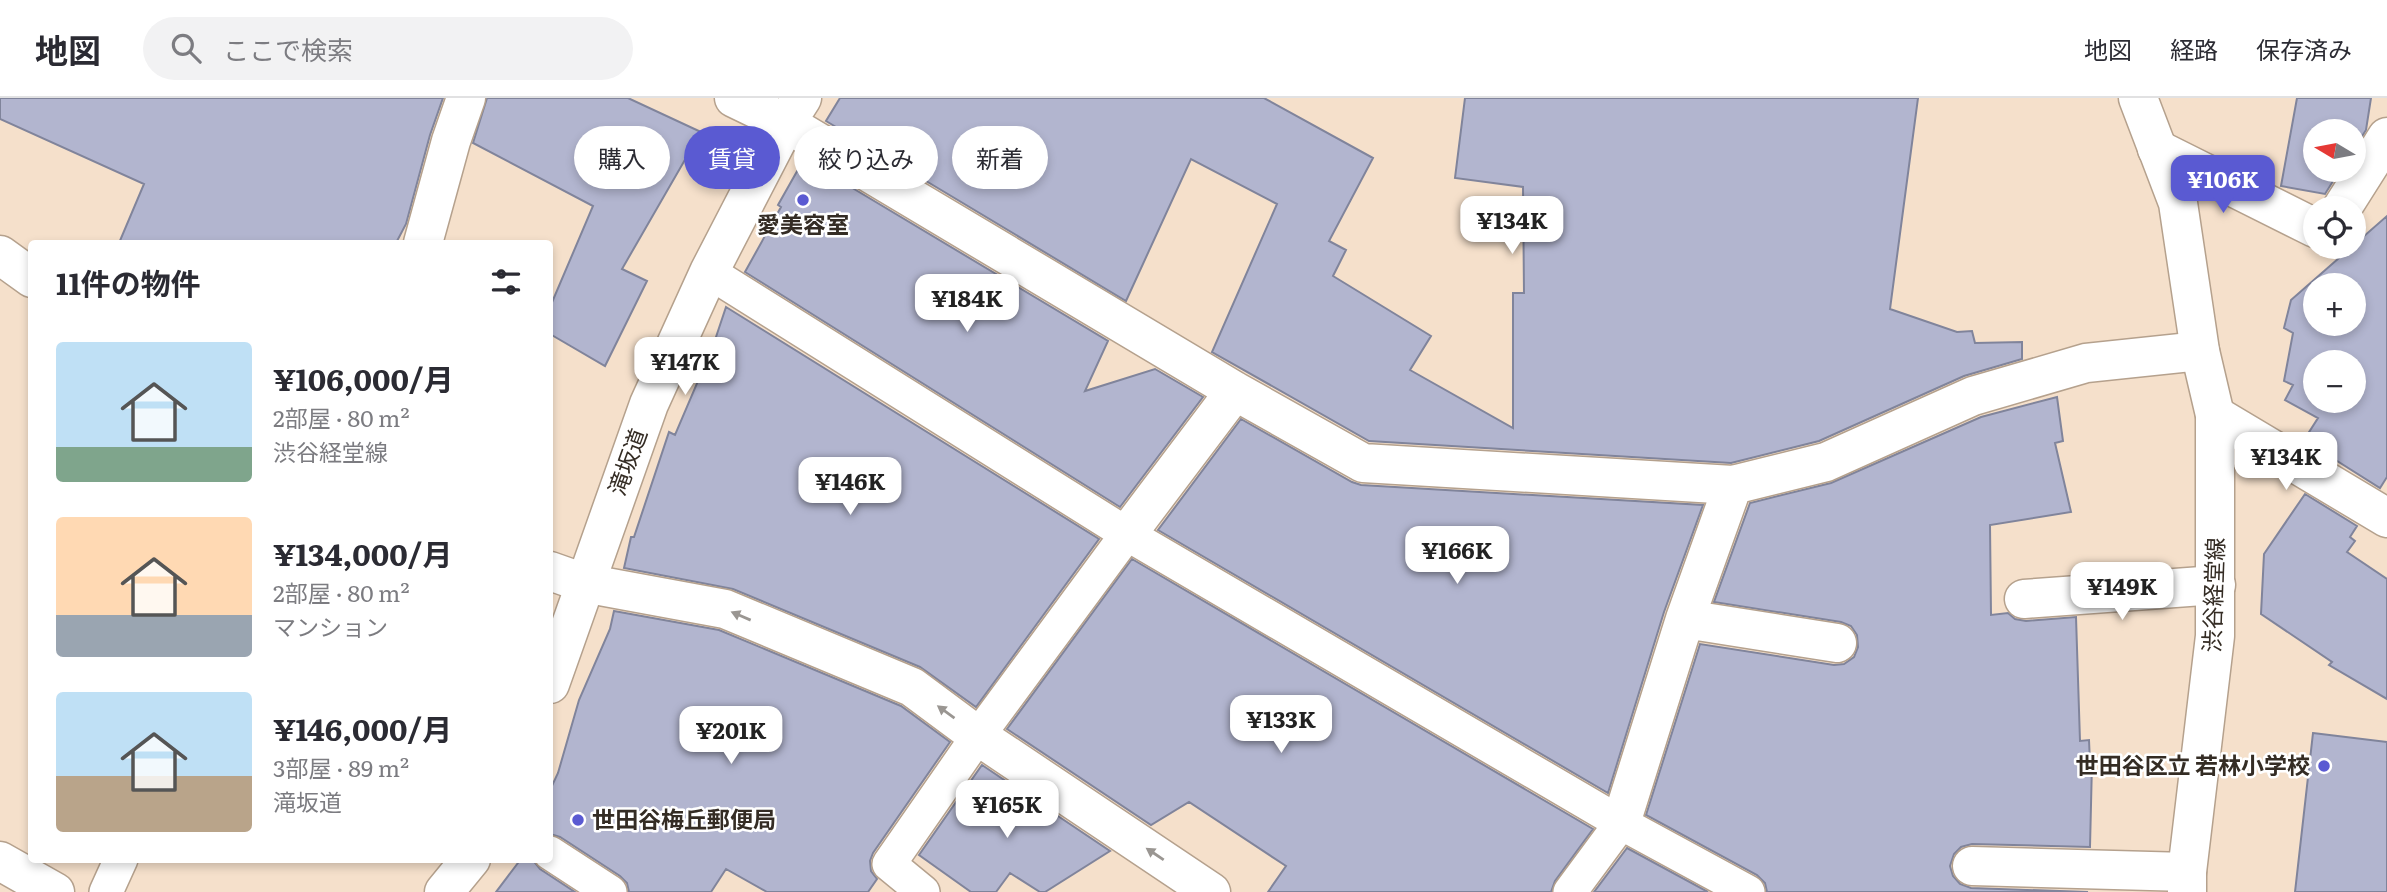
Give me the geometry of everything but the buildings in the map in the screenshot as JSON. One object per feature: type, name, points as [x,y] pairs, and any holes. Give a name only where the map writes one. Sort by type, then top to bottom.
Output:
[{"type":"street","points":[[425,240],[451,141],[466,98]]},
{"type":"street","points":[[734,98],[794,110],[1235,391],[1363,463],[1732,485],[1826,462],[1973,396],[2086,363],[2200,351]]},
{"type":"street","name":"渋谷経堂線","points":[[2138,98],[2178,203],[2200,351],[2216,415],[2215,636],[2187,882]]},
{"type":"street","name":"滝坂道","points":[[553,665],[567,577],[709,272],[794,110]]},
{"type":"street","points":[[2350,196],[2387,137]]},
{"type":"street","points":[[2157,149],[2303,222]]},
{"type":"street","points":[[0,255],[28,275]]},
{"type":"street","points":[[1128,534],[1235,391]]},
{"type":"street","points":[[2216,415],[2387,518]]},
{"type":"street","points":[[1621,823],[1685,619],[1732,485]]},
{"type":"street","points":[[567,577],[725,609],[912,687],[978,736],[1211,892]]},
{"type":"street","points":[[2024,599],[2216,585]]},
{"type":"street","points":[[1685,619],[1837,643]]},
{"type":"street","points":[[0,861],[55,892]]},
{"type":"street","points":[[444,892],[468,863]]},
{"type":"street","points":[[1972,866],[2187,882]]},
{"type":"lane","points":[[709,272],[1128,534],[1621,823],[1748,892]]},
{"type":"lane","points":[[923,892],[889,864],[978,736],[1128,534]]},
{"type":"lane","points":[[1570,892],[1621,823]]},
{"type":"lane","points":[[553,855],[610,892]]},
{"type":"lane","points":[[106,892],[119,863]]},
{"type":"place","name":"愛美容室","points":[[803,200]]},
{"type":"place","name":"世田谷区立 若林小学校","points":[[2324,766]]},
{"type":"place","name":"世田谷梅丘郵便局","points":[[578,820]]}]
